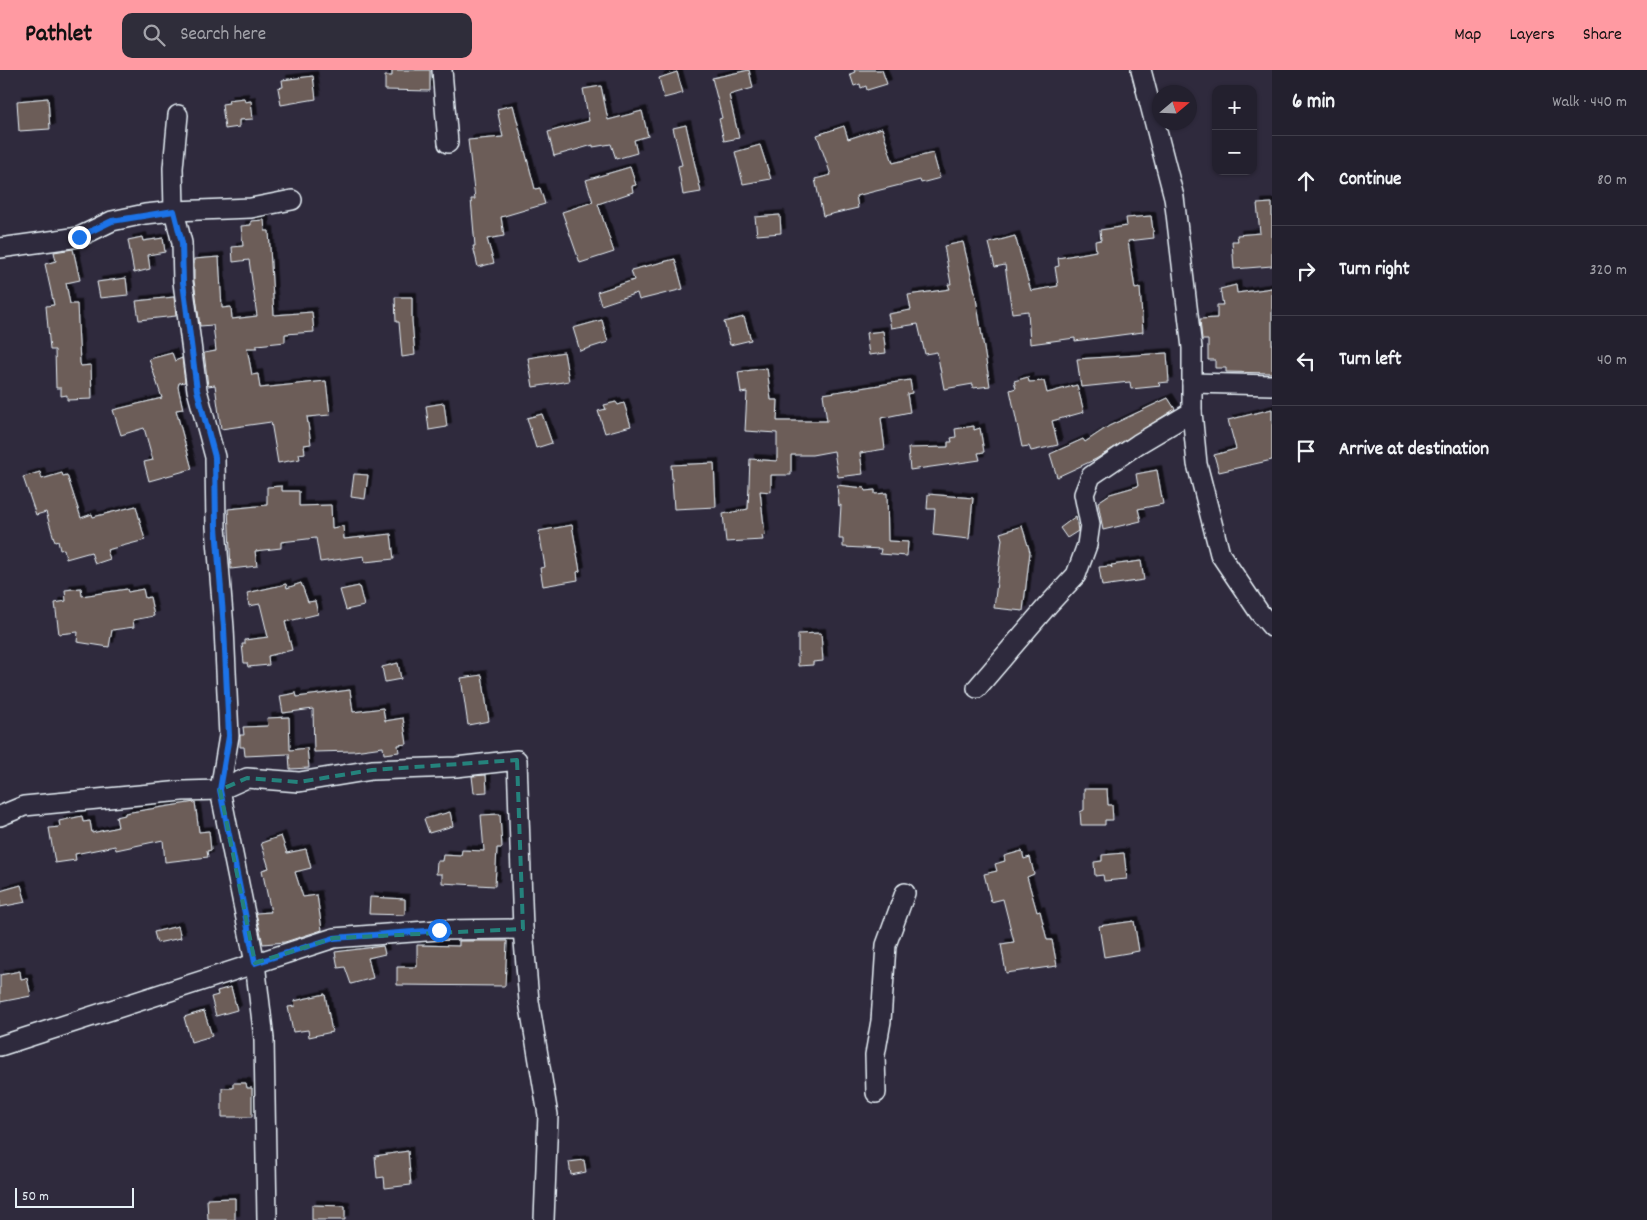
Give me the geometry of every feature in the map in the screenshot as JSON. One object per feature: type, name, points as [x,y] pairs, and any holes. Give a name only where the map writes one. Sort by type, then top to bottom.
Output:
[{"type":"street","points":[[442,70],[448,143]]},
{"type":"street","points":[[1141,70],[1174,198],[1192,348],[1192,412],[1197,464],[1220,554],[1259,612],[1272,627]]},
{"type":"street","points":[[178,115],[172,168],[174,211],[182,243],[183,282],[196,381],[215,457],[216,527],[224,628],[229,736],[220,790],[255,963],[264,1039],[267,1220]]},
{"type":"street","points":[[0,248],[79,237],[112,221],[174,211],[251,208],[292,200]]},
{"type":"street","points":[[1192,383],[1272,385]]},
{"type":"street","points":[[977,688],[1076,575],[1088,538],[1090,524],[1084,494],[1091,476],[1138,444],[1192,412]]},
{"type":"street","points":[[0,816],[24,806],[182,791],[220,790],[247,778],[300,782],[372,770],[456,766],[517,760],[523,929],[530,1002],[548,1116],[544,1220]]},
{"type":"street","points":[[876,1093],[875,1056],[881,1021],[886,945],[905,893]]},
{"type":"street","points":[[0,1046],[334,938],[439,930],[523,929]]},
{"type":"highlighted area","points":[[517,760],[523,929],[334,938],[255,963],[220,790],[247,778],[299,782],[372,770]]},
{"type":"building","points":[[392,70],[430,70],[430,91],[385,90],[385,76],[392,76]]},
{"type":"building","points":[[749,70],[753,88],[729,95],[739,138],[724,141],[719,119],[722,118],[712,78]]},
{"type":"building","points":[[854,70],[882,70],[887,84],[867,90],[866,86],[861,88],[860,84],[854,86],[850,74],[855,72]]},
{"type":"building","points":[[677,72],[683,93],[664,98],[659,78]]},
{"type":"building","points":[[313,76],[316,99],[281,105],[278,88],[283,87],[282,80]]},
{"type":"building","points":[[601,86],[608,120],[642,111],[648,136],[634,140],[637,153],[616,159],[611,144],[593,147],[593,145],[554,156],[548,132],[589,121],[583,89]]},
{"type":"building","points":[[48,98],[50,129],[19,131],[17,101]]},
{"type":"building","points":[[244,98],[245,102],[251,101],[253,119],[239,120],[239,127],[225,129],[222,104],[229,103],[228,100]]},
{"type":"building","points":[[513,105],[535,189],[540,188],[545,204],[501,217],[504,236],[487,239],[494,263],[478,267],[473,246],[475,246],[471,199],[475,199],[468,140],[503,137],[497,109]]},
{"type":"building","points":[[686,125],[701,192],[683,195],[678,166],[682,165],[673,128]]},
{"type":"building","points":[[844,126],[848,139],[882,128],[893,163],[933,153],[940,178],[921,183],[920,180],[856,196],[858,208],[823,216],[815,179],[831,175],[817,135]]},
{"type":"building","points":[[760,145],[771,179],[743,184],[735,152]]},
{"type":"building","points":[[630,167],[636,185],[632,186],[633,192],[598,204],[614,252],[580,263],[562,212],[593,202],[586,180]]},
{"type":"building","points":[[1272,203],[1272,266],[1234,269],[1232,241],[1238,241],[1237,235],[1260,233],[1257,204]]},
{"type":"building","points":[[780,215],[781,233],[757,235],[755,217]]},
{"type":"building","points":[[1151,216],[1154,238],[1128,241],[1135,289],[1140,288],[1143,332],[1075,341],[1075,338],[1030,344],[1028,311],[1012,313],[1005,265],[995,267],[989,243],[1015,236],[1031,291],[1058,286],[1055,267],[1059,266],[1058,258],[1096,251],[1095,241],[1101,240],[1100,230],[1127,226],[1126,218]]},
{"type":"building","points":[[264,220],[265,231],[269,231],[274,315],[312,312],[314,332],[285,334],[285,342],[257,345],[257,348],[247,348],[252,375],[258,374],[260,388],[326,381],[330,415],[307,417],[311,444],[304,445],[305,453],[299,454],[300,459],[278,463],[271,422],[221,429],[215,385],[208,386],[204,353],[216,351],[213,325],[200,326],[194,281],[194,259],[219,257],[222,308],[231,307],[232,319],[257,316],[249,260],[233,262],[232,247],[243,246],[241,226],[251,225],[251,221]]},
{"type":"building","points":[[142,237],[143,241],[163,238],[165,252],[148,255],[150,269],[134,273],[128,240]]},
{"type":"building","points":[[963,242],[975,292],[990,386],[973,388],[973,384],[944,389],[937,352],[925,354],[918,324],[891,328],[888,314],[911,310],[908,295],[950,289],[948,284],[951,284],[944,246]]},
{"type":"building","points":[[73,249],[80,280],[66,283],[70,304],[77,304],[80,363],[81,366],[91,365],[92,399],[67,400],[67,395],[61,396],[61,388],[56,388],[55,350],[50,350],[46,306],[54,305],[45,264],[56,261],[54,252]]},
{"type":"building","points":[[675,259],[683,289],[639,300],[637,293],[601,305],[597,292],[634,280],[631,270]]},
{"type":"building","points":[[126,278],[128,295],[100,298],[97,282]]},
{"type":"building","points":[[1236,285],[1237,293],[1272,288],[1272,373],[1226,372],[1226,368],[1215,368],[1215,360],[1208,360],[1208,340],[1202,340],[1200,319],[1217,318],[1217,305],[1223,305],[1220,289]]},
{"type":"building","points":[[174,297],[176,316],[139,320],[136,301]]},
{"type":"building","points":[[395,297],[412,297],[415,355],[402,357],[399,322],[396,322]]},
{"type":"building","points":[[744,317],[751,340],[730,345],[724,322]]},
{"type":"building","points":[[602,320],[608,342],[580,351],[573,328]]},
{"type":"building","points":[[883,331],[886,353],[869,355],[866,333]]},
{"type":"building","points":[[564,352],[569,381],[533,387],[528,358]]},
{"type":"building","points":[[172,353],[175,361],[182,358],[185,382],[179,383],[178,387],[183,409],[176,410],[192,469],[149,481],[144,462],[153,460],[144,428],[121,435],[113,410],[162,398],[149,359]]},
{"type":"building","points":[[1167,353],[1169,382],[1158,383],[1161,386],[1131,389],[1130,382],[1081,387],[1077,359]]},
{"type":"building","points":[[767,368],[771,400],[778,400],[777,421],[827,421],[823,394],[910,380],[912,393],[907,394],[910,412],[881,418],[885,449],[860,453],[863,474],[838,477],[834,451],[812,455],[791,455],[791,475],[771,475],[771,492],[760,491],[765,535],[762,536],[763,540],[726,542],[723,514],[748,509],[750,459],[777,461],[777,433],[745,431],[747,392],[741,393],[738,372]]},
{"type":"building","points":[[1028,377],[1029,382],[1044,381],[1047,393],[1077,385],[1084,412],[1052,421],[1058,445],[1031,451],[1029,446],[1022,447],[1010,390],[1016,388],[1014,381]]},
{"type":"building","points":[[1168,398],[1175,409],[1096,459],[1057,477],[1050,454],[1083,439],[1085,442],[1109,426]]},
{"type":"building","points":[[616,402],[618,405],[624,403],[631,426],[605,433],[598,411],[606,409],[604,405]]},
{"type":"building","points":[[444,403],[447,427],[429,430],[426,406]]},
{"type":"building","points":[[1272,409],[1272,460],[1219,472],[1214,455],[1236,449],[1228,420]]},
{"type":"building","points":[[542,414],[552,443],[536,448],[527,418]]},
{"type":"building","points":[[974,426],[974,430],[980,428],[984,452],[978,453],[980,460],[910,470],[908,448],[948,447],[948,442],[952,442],[951,438],[956,437],[955,429]]},
{"type":"building","points":[[714,463],[716,507],[674,509],[671,465]]},
{"type":"building","points":[[1157,470],[1163,504],[1138,509],[1141,521],[1103,530],[1098,502],[1110,494],[1138,486],[1136,474]]},
{"type":"building","points":[[40,472],[42,479],[62,473],[63,476],[67,475],[81,518],[92,514],[93,517],[136,506],[145,540],[107,550],[110,559],[95,564],[91,552],[66,559],[64,549],[60,550],[58,541],[55,542],[46,512],[36,515],[23,477]]},
{"type":"building","points":[[354,474],[368,475],[365,499],[351,497]]},
{"type":"building","points":[[837,485],[864,488],[865,491],[875,490],[875,494],[887,493],[888,541],[908,542],[907,556],[880,554],[881,549],[843,547],[843,539],[839,539],[841,505],[839,506]]},
{"type":"building","points":[[282,486],[282,491],[299,491],[299,506],[331,505],[332,528],[343,526],[344,539],[391,534],[394,559],[365,562],[364,556],[320,562],[316,538],[281,542],[281,548],[255,551],[257,566],[231,569],[228,509],[267,505],[267,487]]},
{"type":"building","points":[[928,494],[973,498],[969,539],[933,535],[935,509],[927,509]]},
{"type":"building","points":[[1076,516],[1078,531],[1067,538],[1060,528]]},
{"type":"building","points":[[572,525],[580,571],[577,572],[578,580],[543,586],[540,568],[545,567],[539,531]]},
{"type":"building","points":[[1022,526],[1030,552],[1023,611],[994,608],[1002,539],[1000,533]]},
{"type":"building","points":[[1141,561],[1144,580],[1102,586],[1099,567],[1110,566],[1112,568],[1111,565]]},
{"type":"building","points":[[301,583],[308,602],[315,601],[318,614],[285,622],[292,650],[268,656],[269,665],[248,667],[247,663],[244,663],[242,644],[245,644],[245,640],[268,637],[260,604],[249,606],[247,593],[286,584],[287,588]]},
{"type":"building","points":[[359,586],[364,606],[346,610],[340,590]]},
{"type":"building","points":[[81,588],[82,596],[127,589],[128,592],[143,589],[145,598],[150,597],[154,616],[133,620],[134,627],[112,630],[109,647],[77,642],[78,632],[59,634],[55,603],[66,601],[65,590]]},
{"type":"building","points":[[821,633],[823,661],[813,662],[813,665],[798,666],[798,634]]},
{"type":"building","points":[[398,663],[401,679],[385,682],[382,667]]},
{"type":"building","points":[[482,675],[489,721],[468,725],[461,678]]},
{"type":"building","points":[[350,690],[353,712],[383,708],[385,721],[403,718],[407,744],[398,745],[399,752],[384,754],[383,747],[354,751],[314,752],[313,709],[283,713],[280,696],[296,693],[297,697]]},
{"type":"building","points":[[289,717],[290,750],[307,748],[309,768],[290,769],[289,754],[245,756],[244,747],[240,747],[240,735],[244,735],[243,727],[268,726],[267,718]]},
{"type":"building","points":[[486,775],[487,792],[474,793],[472,776]]},
{"type":"building","points":[[1084,789],[1107,789],[1108,805],[1112,805],[1113,820],[1105,820],[1105,825],[1081,825],[1080,812],[1084,810]]},
{"type":"building","points":[[195,802],[199,832],[209,831],[211,850],[207,851],[208,857],[165,862],[163,840],[116,850],[115,846],[75,854],[76,860],[55,863],[49,828],[60,827],[59,821],[82,816],[83,822],[90,821],[92,833],[118,827],[116,817],[125,815],[125,813]]},
{"type":"building","points":[[450,812],[453,826],[429,833],[424,819]]},
{"type":"building","points":[[500,814],[502,848],[497,848],[495,886],[442,883],[442,874],[436,874],[437,861],[442,861],[443,855],[461,856],[462,850],[484,851],[481,815]]},
{"type":"building","points":[[281,836],[287,853],[306,849],[311,868],[295,872],[303,897],[317,895],[322,930],[285,942],[263,944],[256,913],[271,912],[262,870],[269,868],[261,843]]},
{"type":"building","points":[[1022,851],[1024,859],[1030,857],[1034,874],[1027,877],[1037,912],[1040,911],[1047,940],[1052,940],[1057,966],[1006,973],[1001,944],[1014,942],[1003,899],[991,902],[984,874],[997,871],[995,864],[1005,861],[1004,856]]},
{"type":"building","points":[[1124,853],[1127,879],[1104,881],[1103,875],[1095,876],[1094,862],[1102,861],[1102,855]]},
{"type":"building","points":[[21,885],[26,902],[0,907],[0,891]]},
{"type":"building","points":[[370,897],[405,899],[405,915],[369,914]]},
{"type":"building","points":[[1134,921],[1139,951],[1104,957],[1099,926]]},
{"type":"building","points":[[178,926],[181,938],[157,943],[154,932]]},
{"type":"building","points":[[459,941],[507,941],[505,986],[397,985],[397,967],[417,967],[417,945],[459,946]]},
{"type":"building","points":[[383,946],[385,954],[368,958],[373,978],[351,984],[345,967],[338,968],[335,952]]},
{"type":"building","points":[[20,971],[21,979],[27,978],[31,996],[0,1002],[0,975]]},
{"type":"building","points":[[231,987],[237,1010],[216,1016],[211,997],[218,995],[217,991]]},
{"type":"building","points":[[325,994],[332,1032],[309,1037],[308,1030],[293,1032],[288,1007],[295,1006],[294,1001]]},
{"type":"building","points":[[204,1011],[212,1036],[191,1042],[184,1017]]},
{"type":"building","points":[[233,1083],[246,1083],[247,1088],[252,1088],[252,1117],[222,1117],[222,1088],[233,1088]]},
{"type":"building","points":[[408,1151],[411,1185],[385,1188],[384,1177],[377,1178],[375,1156]]},
{"type":"building","points":[[584,1160],[586,1172],[571,1175],[569,1162]]},
{"type":"building","points":[[235,1198],[235,1220],[208,1220],[207,1199]]},
{"type":"building","points":[[312,1205],[345,1206],[345,1220],[312,1220]]},
{"type":"route","points":[[79,237],[112,221],[145,214],[174,211],[182,243],[183,282],[190,346],[197,390],[215,457],[216,527],[224,628],[229,736],[220,790],[255,963],[334,938],[439,930]]}]
